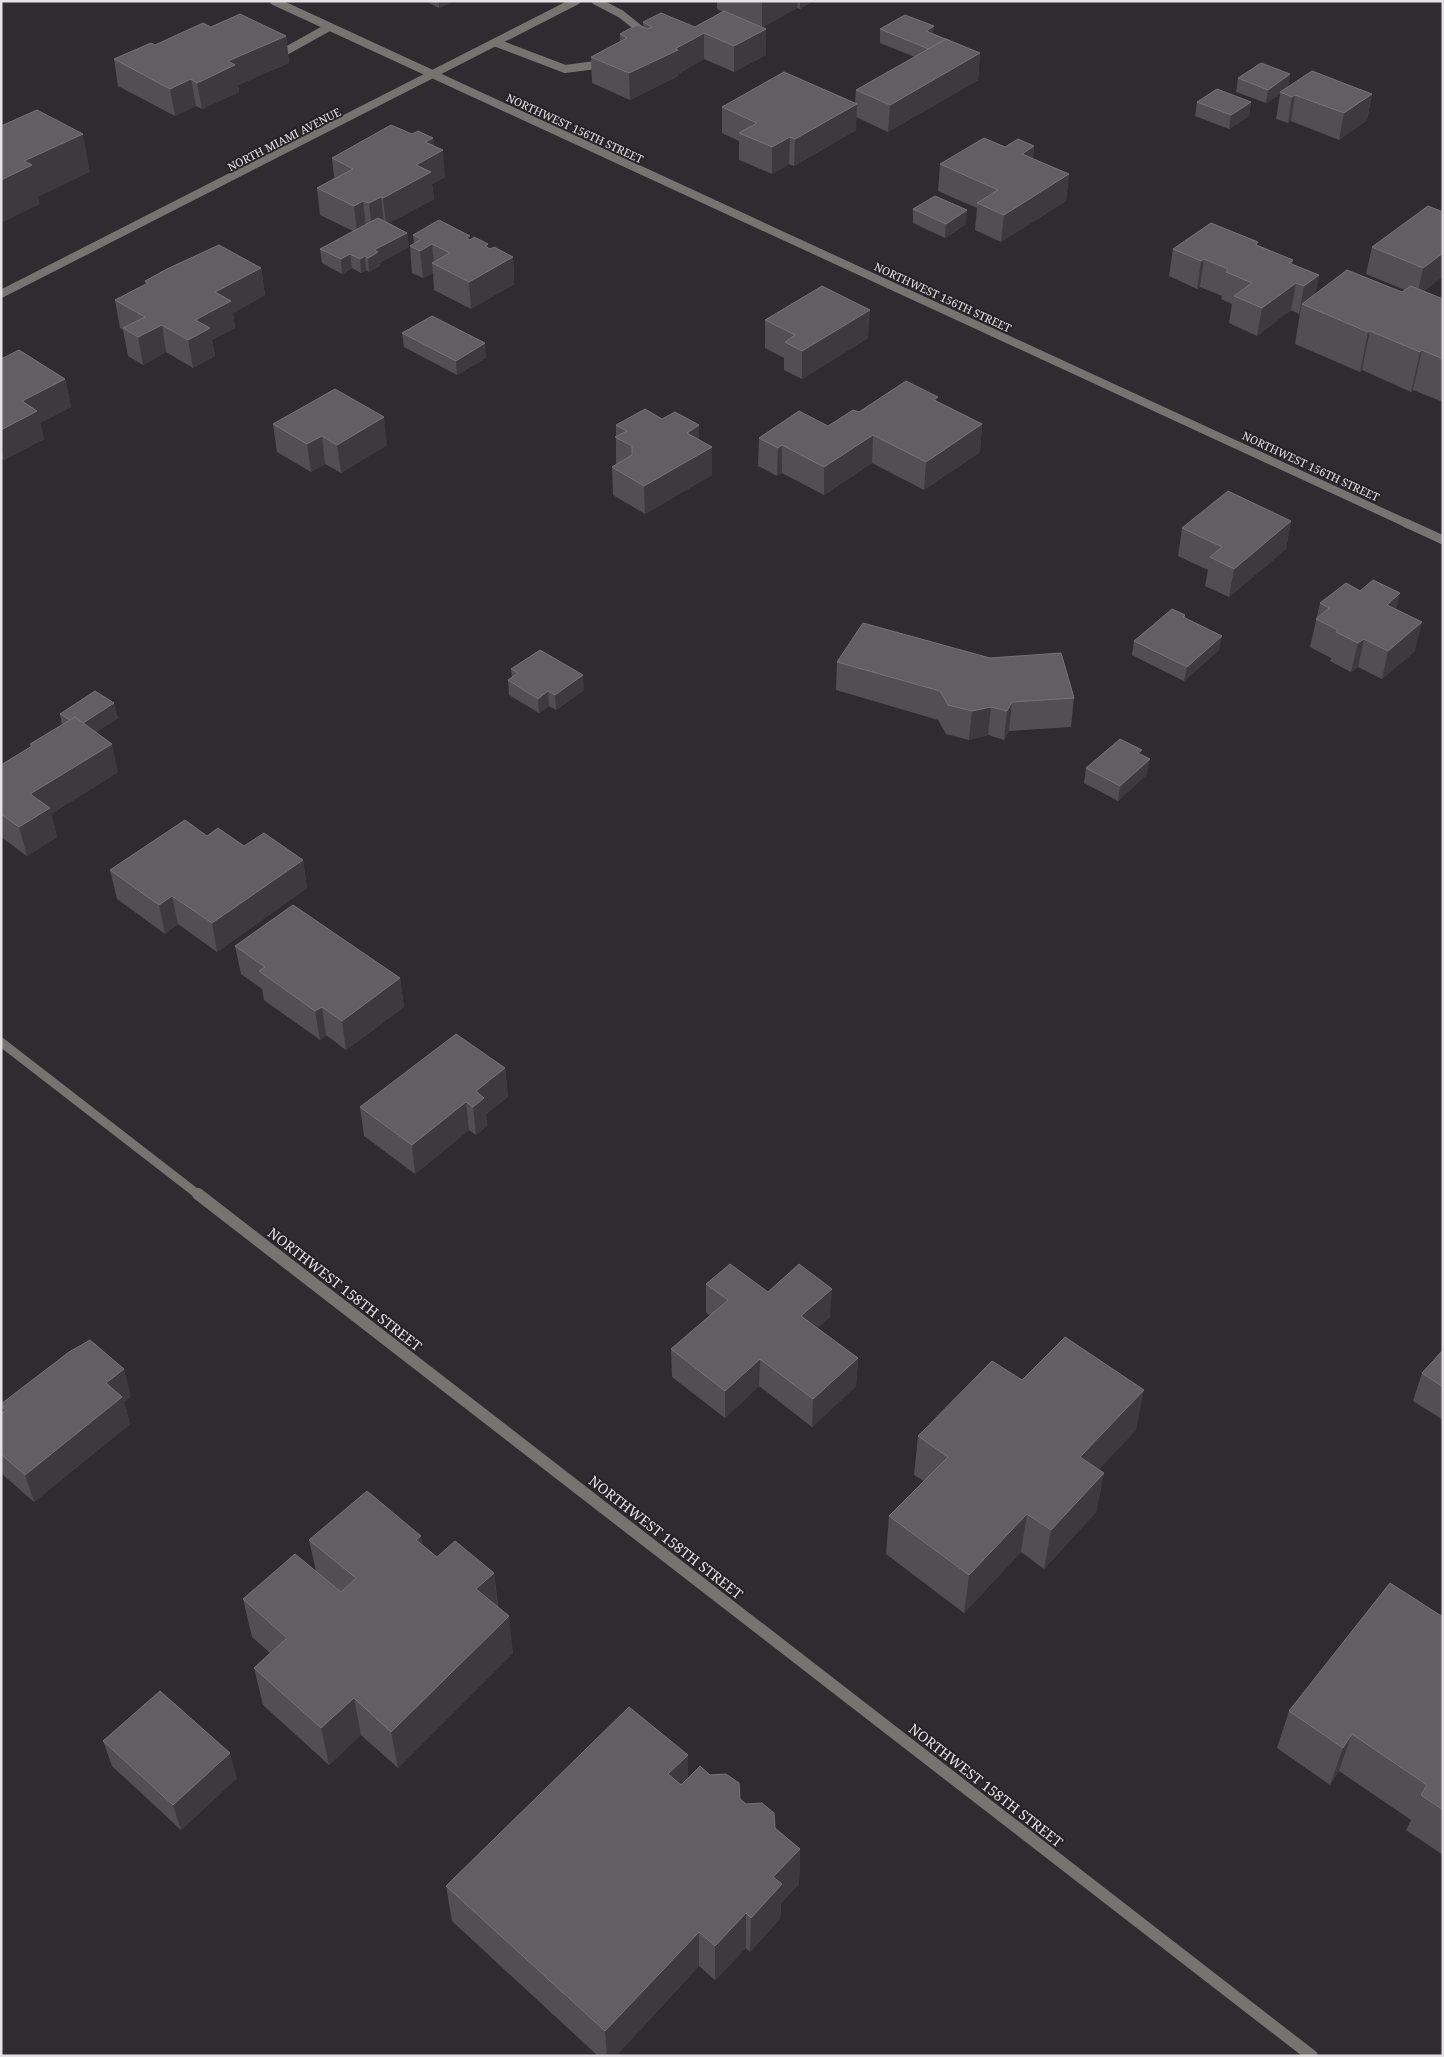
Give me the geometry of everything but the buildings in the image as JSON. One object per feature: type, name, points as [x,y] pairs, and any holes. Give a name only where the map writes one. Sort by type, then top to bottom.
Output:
[{"type":"street","name":"NORTHWEST 156TH STREET","points":[[274,1],[1443,540]]},
{"type":"street","name":"NORTH MIAMI AVENUE","points":[[1,294],[576,1]]},
{"type":"street","points":[[596,1],[621,14],[646,33],[644,38]]},
{"type":"street","points":[[286,51],[330,27]]},
{"type":"street","points":[[497,42],[565,69],[596,65],[613,59]]},
{"type":"street","name":"NORTHWEST 158TH STREET","points":[[1,1042],[1312,2056]]}]
